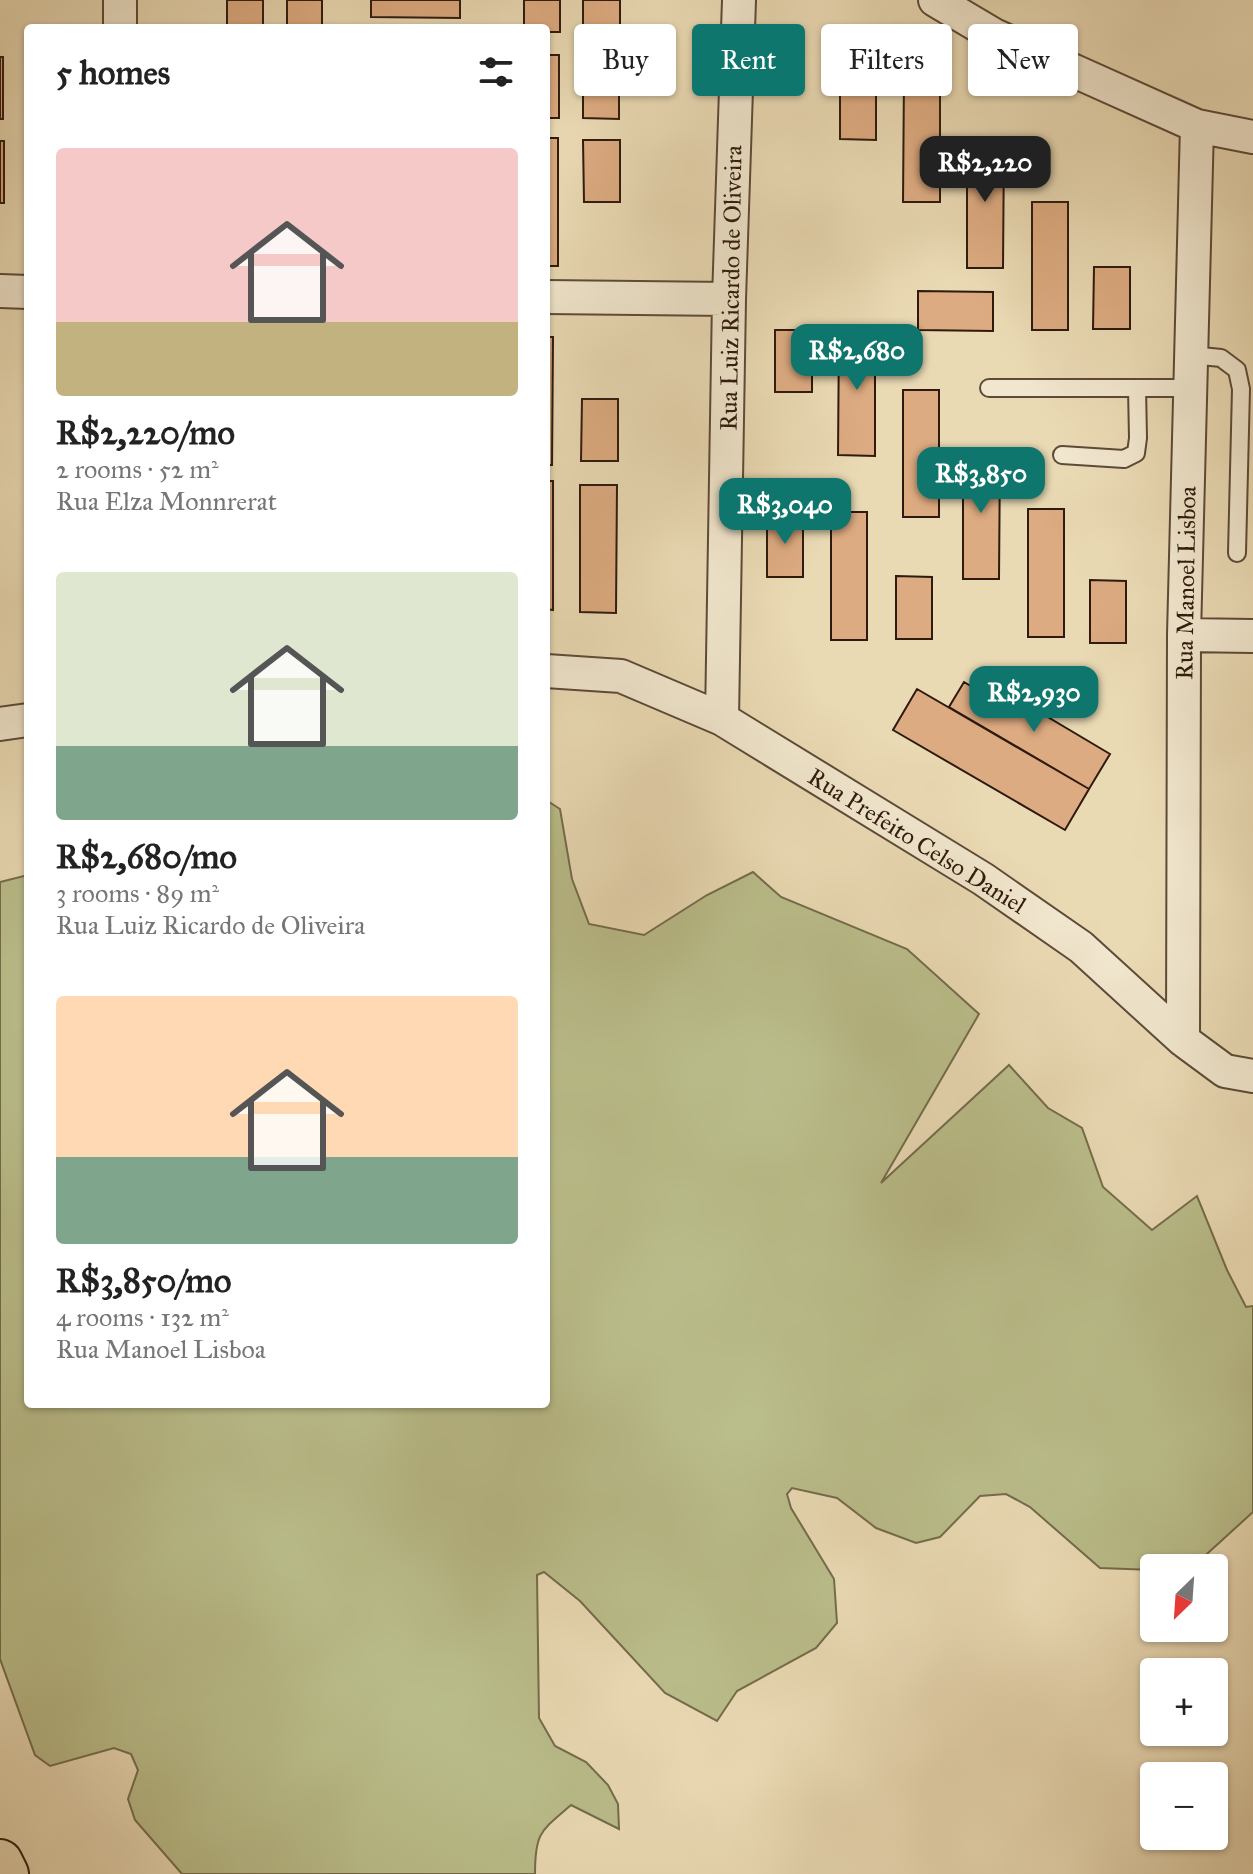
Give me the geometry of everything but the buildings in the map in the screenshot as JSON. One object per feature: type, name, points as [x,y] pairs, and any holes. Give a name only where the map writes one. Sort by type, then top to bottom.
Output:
[{"type":"main road","points":[[0,1862],[6,1874]]},
{"type":"street","points":[[120,0],[120,24]]},
{"type":"street","name":"Rua Luiz Ricardo de Oliveira","points":[[722,719],[729,299],[739,0]]},
{"type":"street","points":[[935,0],[994,35],[1197,126],[1253,137]]},
{"type":"street","name":"Rua Manoel Lisboa","points":[[1183,1040],[1184,635],[1197,126]]},
{"type":"street","points":[[0,291],[24,292]]},
{"type":"street","points":[[550,297],[729,299]]},
{"type":"street","points":[[1184,635],[1253,636]]},
{"type":"street","name":"Rua Prefeito Celso Daniel","points":[[550,671],[621,676],[722,719],[1006,895],[1081,947],[1183,1040],[1225,1071],[1253,1076]]},
{"type":"street","points":[[0,724],[24,721]]},
{"type":"lane","points":[[1191,355],[1221,358],[1237,370],[1241,389],[1237,553]]},
{"type":"lane","points":[[989,388],[1190,388]]},
{"type":"lane","points":[[1062,455],[1124,459],[1136,453],[1137,388]]},
{"type":"green space","points":[[550,803],[560,809],[572,879],[589,924],[644,935],[707,895],[753,872],[781,897],[907,949],[979,1014],[881,1183],[1009,1065],[1048,1108],[1082,1128],[1103,1187],[1152,1230],[1197,1196],[1227,1270],[1246,1307],[1253,1306],[1253,1512],[1207,1554],[1140,1554],[1140,1569],[1100,1568],[1030,1507],[1006,1494],[980,1496],[940,1537],[916,1543],[876,1528],[837,1498],[792,1488],[787,1494],[791,1508],[834,1579],[837,1623],[816,1648],[737,1691],[717,1721],[665,1693],[580,1601],[544,1572],[537,1575],[539,1718],[555,1746],[586,1762],[608,1785],[618,1804],[619,1829],[571,1805],[546,1827],[538,1841],[535,1874],[182,1874],[135,1820],[128,1799],[138,1770],[131,1754],[114,1748],[50,1766],[35,1755],[0,1659],[0,882],[24,876],[24,1408],[550,1408]]}]
